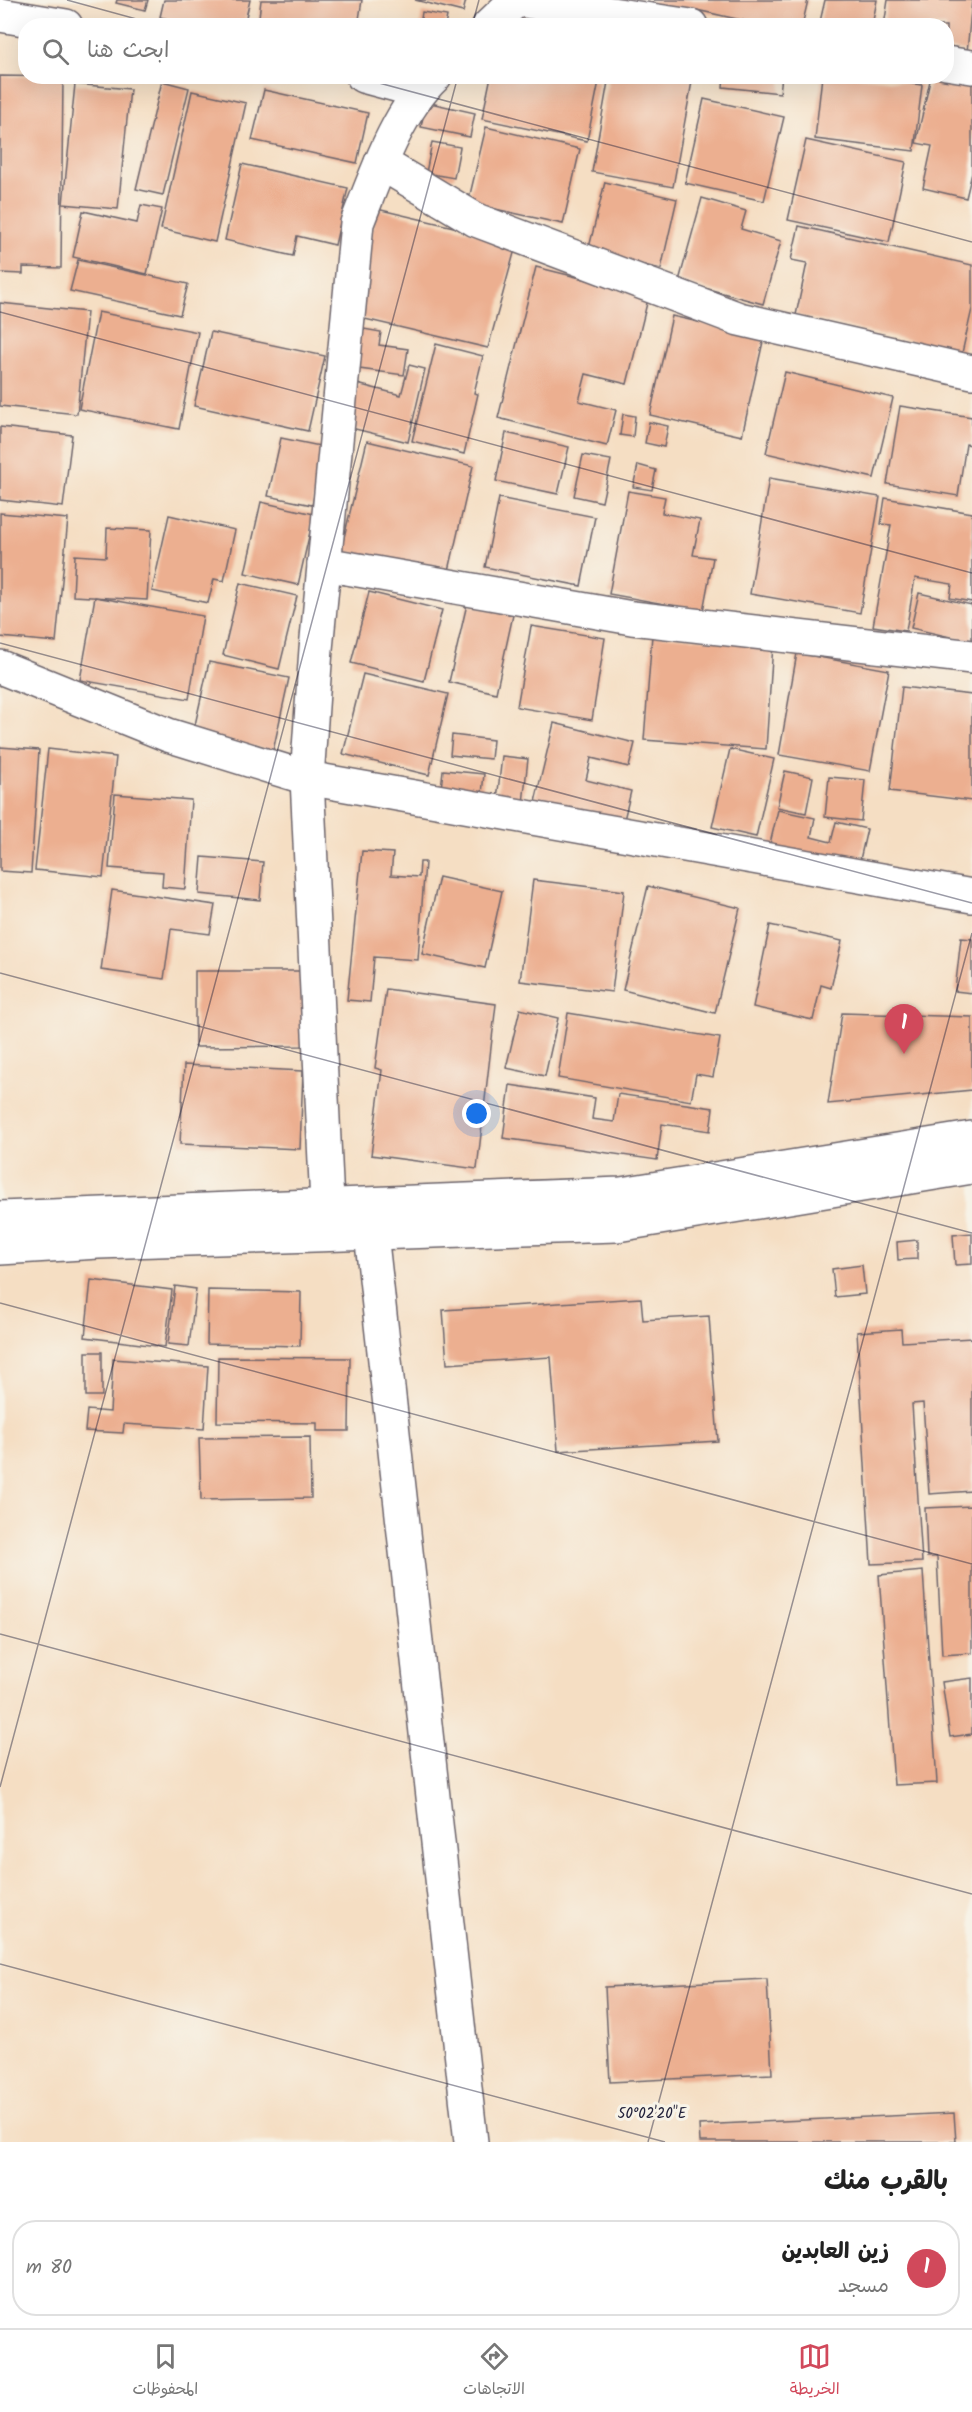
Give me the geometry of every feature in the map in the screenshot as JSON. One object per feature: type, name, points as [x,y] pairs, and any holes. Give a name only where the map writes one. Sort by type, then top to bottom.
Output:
[{"type":"street","points":[[498,18],[517,0],[637,18]]},
{"type":"street","points":[[0,15],[18,18]]},
{"type":"street","points":[[954,64],[972,67]]},
{"type":"street","points":[[327,1204],[307,778],[324,564],[357,224],[381,163],[427,84]]},
{"type":"street","points":[[381,163],[476,220],[739,319],[972,372]]},
{"type":"street","points":[[324,564],[632,618],[972,657]]},
{"type":"street","points":[[0,667],[168,735],[307,778],[972,896]]},
{"type":"street","points":[[0,1218],[621,1194],[972,1138]]},
{"type":"street","points":[[0,1248],[617,1225],[972,1167]]},
{"type":"street","points":[[371,1233],[471,2142]]},
{"type":"building","points":[[117,0],[148,0],[145,10],[116,3]]},
{"type":"building","points":[[164,0],[250,0],[246,18],[160,17]]},
{"type":"building","points":[[261,0],[362,0],[359,18],[259,18]]},
{"type":"building","points":[[415,0],[466,0],[463,12]]},
{"type":"building","points":[[654,0],[808,0],[804,18],[732,18],[692,9],[691,15],[652,6]]},
{"type":"building","points":[[825,0],[877,0],[874,18],[821,18]]},
{"type":"building","points":[[888,0],[972,0],[967,52],[954,50],[954,18],[885,18]]},
{"type":"building","points":[[422,12],[447,16],[447,18],[421,18]]},
{"type":"building","points":[[0,76],[18,76],[18,84],[63,84],[61,268],[23,267],[23,274],[0,273]]},
{"type":"building","points":[[954,77],[972,77],[972,173],[966,198],[923,188],[932,146],[916,143],[929,84],[954,84]]},
{"type":"building","points":[[75,84],[130,89],[118,209],[63,204]]},
{"type":"building","points":[[161,84],[189,88],[163,195],[136,189]]},
{"type":"building","points":[[489,84],[598,84],[587,141],[482,119]]},
{"type":"building","points":[[608,84],[692,84],[673,187],[592,172]]},
{"type":"building","points":[[723,84],[781,84],[780,93],[723,87]]},
{"type":"building","points":[[821,84],[922,85],[914,151],[815,139]]},
{"type":"building","points":[[264,90],[368,113],[357,163],[252,140]]},
{"type":"building","points":[[192,91],[246,103],[215,242],[161,229]]},
{"type":"building","points":[[704,99],[784,117],[764,201],[685,183]]},
{"type":"building","points":[[426,102],[475,113],[470,137],[421,127]]},
{"type":"building","points":[[486,127],[580,149],[563,224],[468,203]]},
{"type":"building","points":[[806,140],[906,162],[889,242],[788,220]]},
{"type":"building","points":[[432,142],[460,147],[454,178],[426,173]]},
{"type":"building","points":[[242,164],[348,188],[335,245],[297,236],[293,256],[225,240]]},
{"type":"building","points":[[605,182],[677,199],[661,269],[588,252]]},
{"type":"building","points":[[702,198],[746,211],[741,229],[781,241],[763,304],[679,281]]},
{"type":"building","points":[[141,205],[162,209],[147,274],[73,257],[83,211],[137,223]]},
{"type":"building","points":[[377,209],[517,242],[488,348],[352,316]]},
{"type":"building","points":[[799,226],[972,265],[972,309],[962,353],[796,315],[807,263],[791,260]]},
{"type":"building","points":[[78,260],[188,284],[180,315],[70,291]]},
{"type":"building","points":[[536,267],[649,295],[627,384],[586,374],[579,401],[616,410],[607,446],[498,418]]},
{"type":"building","points":[[0,303],[87,312],[77,414],[0,406]]},
{"type":"building","points":[[98,312],[198,332],[179,429],[79,409]]},
{"type":"building","points":[[672,316],[764,337],[742,436],[650,415]]},
{"type":"building","points":[[358,328],[381,332],[379,345],[408,349],[404,375],[352,368]]},
{"type":"building","points":[[211,332],[325,356],[308,431],[194,406]]},
{"type":"building","points":[[436,344],[483,356],[474,393],[478,394],[464,454],[412,441]]},
{"type":"building","points":[[409,365],[425,369],[408,442],[347,427],[357,384],[401,395]]},
{"type":"building","points":[[785,372],[893,398],[874,478],[766,453]]},
{"type":"building","points":[[900,406],[972,417],[972,445],[966,444],[958,496],[887,484]]},
{"type":"building","points":[[623,414],[635,416],[633,437],[620,435]]},
{"type":"building","points":[[649,422],[668,426],[664,447],[645,443]]},
{"type":"building","points":[[0,427],[72,435],[63,507],[0,500]]},
{"type":"building","points":[[506,433],[569,447],[558,494],[496,481]]},
{"type":"building","points":[[281,438],[325,447],[312,505],[268,496]]},
{"type":"building","points":[[367,441],[473,466],[448,575],[341,550]]},
{"type":"building","points":[[583,455],[611,460],[602,502],[574,496]]},
{"type":"building","points":[[638,465],[656,470],[652,490],[633,487]]},
{"type":"building","points":[[769,478],[880,497],[860,613],[750,594]]},
{"type":"building","points":[[628,491],[665,497],[662,513],[700,520],[693,555],[713,558],[703,611],[609,594]]},
{"type":"building","points":[[499,498],[595,517],[581,586],[485,567]]},
{"type":"building","points":[[885,498],[972,513],[972,602],[950,598],[952,584],[915,578],[906,631],[873,626],[891,525],[881,524]]},
{"type":"building","points":[[261,502],[314,514],[298,585],[245,573]]},
{"type":"building","points":[[0,513],[68,519],[56,642],[0,637]]},
{"type":"building","points":[[169,515],[235,530],[224,581],[214,579],[208,603],[152,591]]},
{"type":"building","points":[[107,528],[151,530],[147,600],[73,596],[75,555],[106,557]]},
{"type":"building","points":[[240,583],[297,596],[279,669],[223,655]]},
{"type":"building","points":[[369,592],[442,610],[424,681],[351,663]]},
{"type":"building","points":[[919,593],[972,605],[972,642],[911,628]]},
{"type":"building","points":[[95,597],[203,616],[189,699],[80,680]]},
{"type":"building","points":[[467,604],[513,615],[496,693],[449,682]]},
{"type":"building","points":[[531,626],[605,638],[592,720],[517,707]]},
{"type":"building","points":[[652,635],[773,644],[766,749],[644,740]]},
{"type":"building","points":[[797,653],[889,670],[870,771],[779,755]]},
{"type":"building","points":[[209,662],[289,678],[273,751],[193,734]]},
{"type":"building","points":[[363,674],[448,694],[429,775],[343,754]]},
{"type":"building","points":[[902,687],[972,695],[972,801],[890,791]]},
{"type":"building","points":[[554,723],[635,743],[629,767],[591,758],[586,780],[631,791],[622,828],[534,806]]},
{"type":"building","points":[[452,735],[493,740],[491,759],[450,755]]},
{"type":"building","points":[[0,747],[39,750],[31,873],[0,871]]},
{"type":"building","points":[[48,749],[116,757],[103,877],[35,870]]},
{"type":"building","points":[[730,749],[774,759],[756,837],[712,827]]},
{"type":"building","points":[[502,756],[528,759],[523,803],[497,800]]},
{"type":"building","points":[[443,770],[484,774],[482,794],[441,789]]},
{"type":"building","points":[[785,771],[813,777],[806,813],[777,807]]},
{"type":"building","points":[[829,777],[865,780],[861,821],[825,817]]},
{"type":"building","points":[[115,794],[191,800],[185,889],[162,887],[163,872],[109,868]]},
{"type":"building","points":[[778,810],[815,818],[811,837],[831,842],[836,822],[867,829],[857,873],[768,852]]},
{"type":"building","points":[[362,851],[393,853],[391,875],[419,877],[420,862],[425,862],[418,960],[374,957],[370,1002],[347,1000]]},
{"type":"building","points":[[202,857],[263,862],[260,900],[199,894]]},
{"type":"building","points":[[439,877],[502,891],[485,968],[422,954]]},
{"type":"building","points":[[533,880],[624,891],[612,992],[520,981]]},
{"type":"building","points":[[648,886],[740,908],[715,1013],[623,990]]},
{"type":"building","points":[[112,890],[215,905],[210,934],[171,929],[164,979],[101,970]]},
{"type":"building","points":[[770,925],[842,941],[831,988],[821,985],[813,1020],[753,1007]]},
{"type":"building","points":[[961,938],[972,939],[972,993],[955,991]]},
{"type":"building","points":[[195,971],[304,971],[304,1046],[195,1047]]},
{"type":"building","points":[[386,989],[496,1004],[477,1169],[371,1155],[382,1070],[375,1068]]},
{"type":"building","points":[[520,1009],[558,1018],[545,1076],[506,1068]]},
{"type":"building","points":[[568,1013],[720,1038],[713,1077],[696,1074],[691,1101],[558,1078]]},
{"type":"building","points":[[842,1013],[972,1017],[972,1090],[828,1104]]},
{"type":"building","points":[[184,1065],[303,1071],[300,1149],[180,1144]]},
{"type":"building","points":[[510,1085],[595,1098],[592,1119],[614,1122],[618,1094],[713,1108],[710,1131],[662,1124],[657,1160],[503,1138]]},
{"type":"building","points":[[972,1233],[972,1264],[955,1265],[953,1235]]},
{"type":"building","points":[[917,1240],[917,1259],[898,1260],[897,1242]]},
{"type":"building","points":[[862,1265],[865,1294],[835,1297],[832,1269]]},
{"type":"building","points":[[91,1280],[172,1290],[165,1347],[85,1337]]},
{"type":"building","points":[[175,1286],[196,1289],[189,1346],[168,1344]]},
{"type":"building","points":[[208,1290],[301,1292],[300,1346],[207,1344]]},
{"type":"building","points":[[641,1298],[643,1320],[709,1316],[718,1441],[558,1451],[551,1357],[447,1364],[443,1310]]},
{"type":"building","points":[[901,1329],[902,1342],[972,1338],[972,1491],[929,1494],[923,1403],[912,1404],[922,1562],[871,1564],[857,1332]]},
{"type":"building","points":[[86,1352],[102,1352],[102,1396],[86,1396]]},
{"type":"building","points":[[218,1357],[350,1358],[349,1431],[317,1431],[317,1423],[217,1422]]},
{"type":"building","points":[[113,1359],[208,1366],[204,1429],[124,1424],[123,1433],[85,1431],[87,1410],[110,1412]]},
{"type":"building","points":[[310,1437],[311,1498],[201,1500],[199,1438]]},
{"type":"building","points":[[972,1506],[972,1653],[942,1655],[937,1557],[927,1557],[925,1508]]},
{"type":"building","points":[[923,1571],[937,1783],[894,1785],[879,1575]]},
{"type":"building","points":[[972,1678],[972,1734],[950,1737],[942,1682]]},
{"type":"building","points":[[767,1979],[772,2074],[610,2082],[605,1987]]},
{"type":"building","points":[[954,2113],[956,2142],[700,2142],[699,2125]]},
{"type":"place","name":"زين العابدين","points":[[904,1054]]}]
